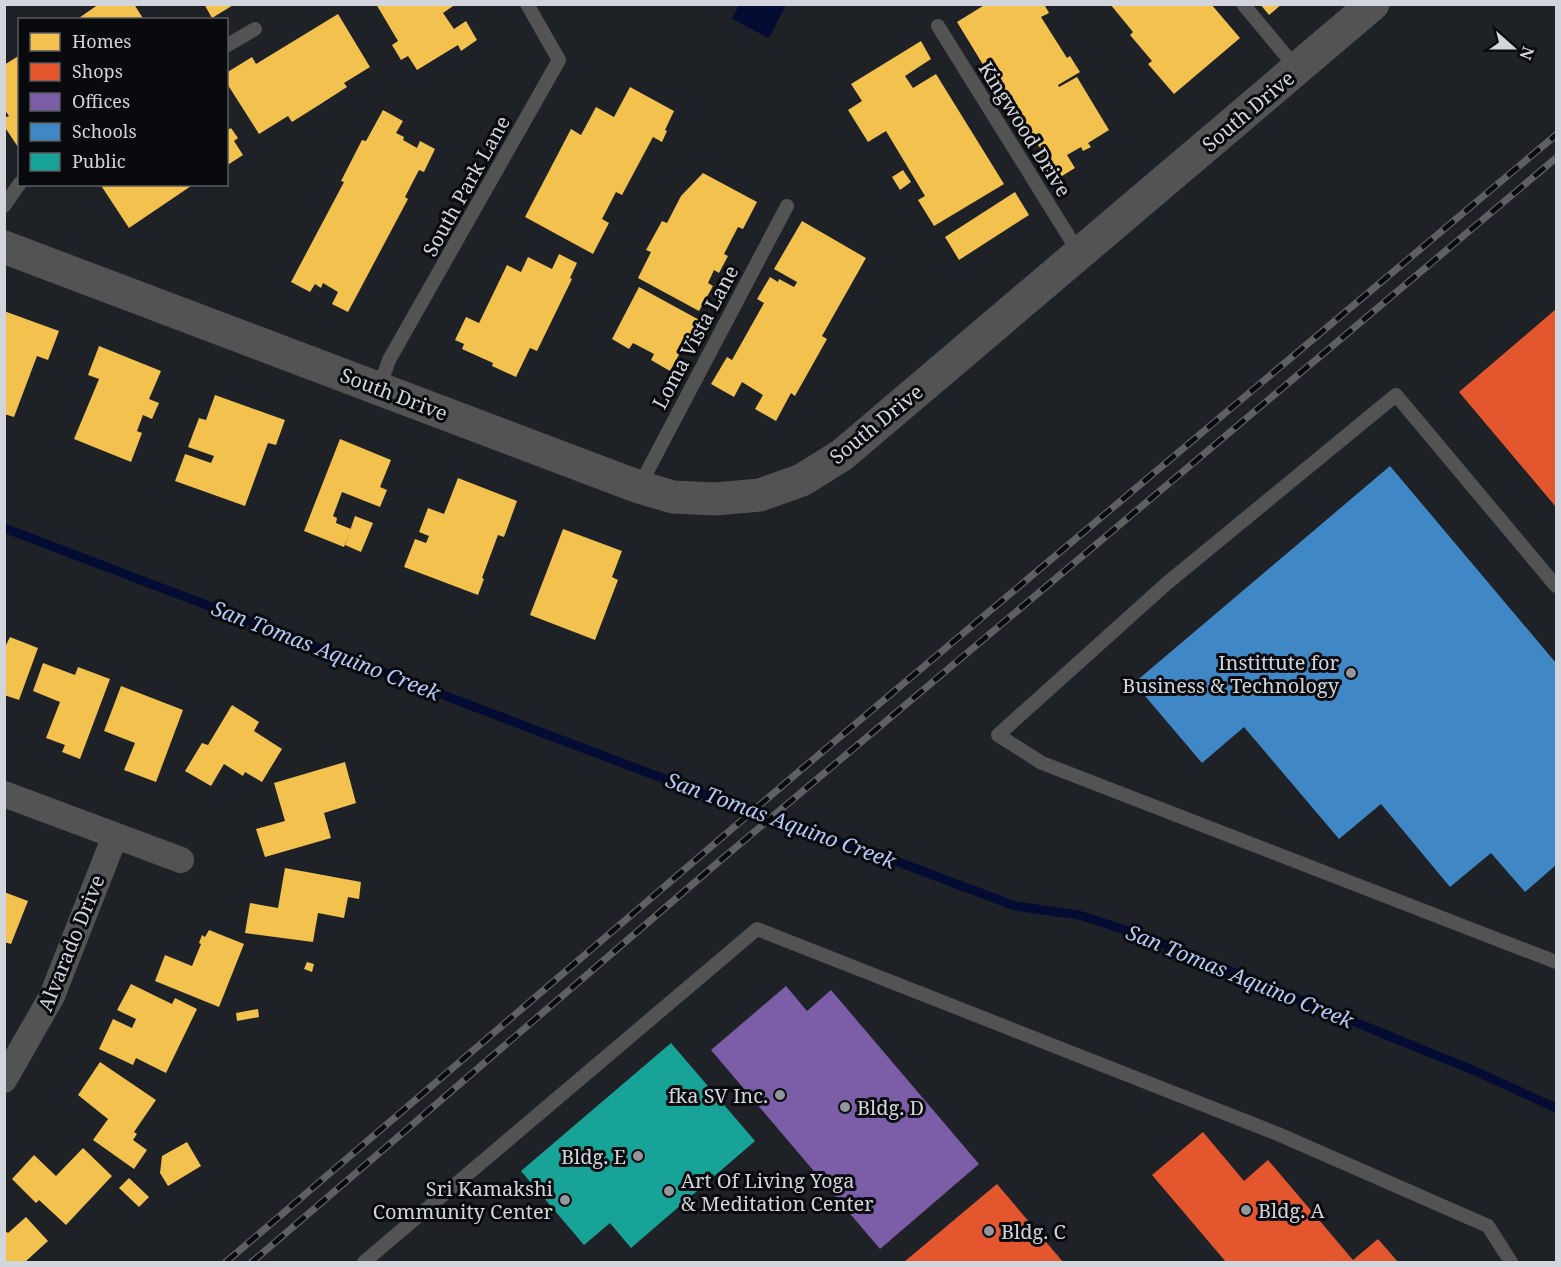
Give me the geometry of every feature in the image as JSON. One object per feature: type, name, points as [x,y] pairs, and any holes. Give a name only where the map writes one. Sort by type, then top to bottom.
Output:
[{"type":"street","name":"South Drive","points":[[4,247],[639,487],[673,497],[715,499],[760,495],[802,480],[842,455],[1373,4]]},
{"type":"street","points":[[4,794],[181,860]]},
{"type":"street","name":"Alvarado Drive","points":[[4,1080],[52,996],[115,836]]},
{"type":"lane","name":"South Park Lane","points":[[379,389],[389,360],[559,60],[527,4]]},
{"type":"lane","points":[[1243,4],[1297,69]]},
{"type":"lane","name":"Kingwood Drive","points":[[938,26],[1079,254]]},
{"type":"lane","points":[[228,45],[255,29]]},
{"type":"lane","points":[[4,206],[18,186]]},
{"type":"lane","name":"Loma Vista Lane","points":[[639,487],[787,206]]},
{"type":"lane","points":[[1557,586],[1396,395],[1166,584],[998,735],[1042,763],[1557,962]]},
{"type":"lane","points":[[364,1263],[757,929],[1278,1134],[1488,1226],[1511,1263]]},
{"type":"water","points":[[740,4],[786,5],[769,38],[732,19]]},
{"type":"building: Homes","points":[[99,4],[134,4],[143,18],[79,18]]},
{"type":"building: Homes","points":[[204,4],[235,4],[212,18]]},
{"type":"building: Homes","points":[[376,4],[456,4],[443,13],[454,29],[466,21],[477,40],[461,51],[458,45],[417,70],[408,56],[401,60],[392,45],[398,41]]},
{"type":"building: Homes","points":[[986,4],[1044,4],[1049,13],[1041,17],[1067,58],[1070,56],[1080,72],[1058,85],[1059,87],[1077,77],[1109,130],[1088,143],[1091,147],[1083,151],[1081,147],[1067,155],[1075,168],[1049,184],[1033,156],[1042,151],[1008,97],[1004,99],[957,22]]},
{"type":"building: Homes","points":[[1110,4],[1211,4],[1240,38],[1174,94],[1148,64],[1152,61],[1130,35],[1133,32]]},
{"type":"building: Homes","points":[[1260,4],[1282,4],[1269,15]]},
{"type":"building: Homes","points":[[338,14],[370,67],[344,83],[347,87],[292,122],[288,116],[259,134],[228,85],[228,72],[252,57],[256,64]]},
{"type":"building: Homes","points":[[921,41],[931,59],[905,76],[913,88],[936,74],[1004,184],[934,226],[918,200],[925,196],[886,131],[868,142],[848,110],[862,101],[851,84]]},
{"type":"building: Homes","points":[[18,56],[18,147],[4,126],[4,118],[9,116],[4,109],[4,65]]},
{"type":"building: Homes","points":[[630,87],[674,111],[662,142],[653,137],[622,195],[616,192],[602,219],[609,223],[593,254],[525,217],[571,129],[581,135],[596,107],[614,117]]},
{"type":"building: Homes","points":[[383,110],[403,121],[396,133],[404,137],[403,140],[417,148],[420,141],[435,149],[424,172],[419,170],[405,197],[408,199],[348,312],[332,304],[338,292],[323,283],[321,288],[315,284],[310,292],[291,282],[344,182],[341,181],[362,140],[366,141]]},
{"type":"building: Homes","points":[[231,128],[238,138],[234,141],[243,155],[228,165],[228,130]]},
{"type":"building: Homes","points":[[903,170],[911,182],[900,190],[892,177]]},
{"type":"building: Homes","points":[[703,173],[757,202],[743,229],[738,227],[724,254],[728,256],[719,273],[714,270],[708,283],[713,286],[699,311],[638,278],[651,252],[646,250],[662,221],[667,223],[681,196]]},
{"type":"building: Homes","points":[[101,186],[191,186],[129,228]]},
{"type":"building: Homes","points":[[1015,192],[1029,215],[959,260],[945,237]]},
{"type":"building: Homes","points":[[802,221],[866,258],[822,336],[827,339],[795,396],[791,393],[776,421],[755,409],[763,395],[742,382],[734,397],[711,384],[727,357],[732,360],[764,303],[757,299],[770,277],[794,287],[796,284],[797,282],[774,269]]},
{"type":"building: Homes","points":[[559,254],[577,263],[570,278],[572,279],[537,351],[530,348],[516,377],[492,366],[493,363],[462,349],[464,344],[455,340],[466,317],[479,323],[507,265],[521,272],[528,257],[552,269]]},
{"type":"building: Homes","points":[[639,287],[703,322],[696,335],[691,333],[670,371],[651,360],[654,354],[633,343],[629,349],[612,339]]},
{"type":"building: Homes","points":[[4,311],[59,331],[48,360],[37,356],[14,417],[4,414]]},
{"type":"building: Homes","points":[[99,346],[161,371],[149,399],[159,403],[152,419],[143,415],[137,431],[142,433],[131,462],[74,439],[99,379],[88,375]]},
{"type":"building: Homes","points":[[215,395],[285,420],[276,445],[268,443],[245,506],[175,481],[185,454],[211,463],[214,456],[188,447],[199,418],[206,420]]},
{"type":"building: Homes","points":[[340,439],[391,460],[380,487],[387,490],[380,507],[342,492],[333,516],[337,518],[336,523],[351,529],[344,547],[304,531]]},
{"type":"building: Homes","points":[[458,478],[517,501],[504,537],[498,535],[478,595],[404,567],[415,539],[426,543],[429,536],[419,532],[428,508],[444,514]]},
{"type":"building: Homes","points":[[355,516],[373,523],[361,552],[345,545]]},
{"type":"building: Homes","points":[[563,529],[622,551],[612,577],[618,580],[595,640],[530,615]]},
{"type":"building: Homes","points":[[10,637],[38,648],[19,700],[4,695],[4,649]]},
{"type":"building: Homes","points":[[43,663],[75,675],[78,667],[110,679],[80,759],[62,752],[65,745],[46,738],[60,702],[33,691]]},
{"type":"building: Homes","points":[[121,686],[183,710],[156,782],[124,770],[135,743],[104,731]]},
{"type":"building: Homes","points":[[232,705],[259,722],[254,731],[282,749],[262,782],[245,772],[243,776],[224,764],[211,786],[185,771],[202,743],[208,745]]},
{"type":"building: Homes","points":[[345,762],[356,803],[324,813],[331,838],[265,857],[256,829],[285,821],[274,783]]},
{"type":"building: Homes","points":[[285,868],[361,882],[359,899],[348,897],[344,918],[318,913],[313,942],[245,933],[250,903],[278,908]]},
{"type":"building: Homes","points":[[4,892],[28,901],[11,944],[4,942]]},
{"type":"building: Homes","points":[[209,930],[244,944],[219,1007],[155,981],[165,955],[192,966],[201,944],[199,943],[202,935],[205,937]]},
{"type":"building: Homes","points":[[307,962],[314,964],[312,972],[304,969]]},
{"type":"building: Homes","points":[[131,984],[172,1004],[175,998],[197,1009],[166,1073],[136,1058],[133,1065],[99,1049],[113,1019],[132,1028],[136,1019],[117,1010]]},
{"type":"building: Homes","points":[[258,1009],[259,1017],[237,1021],[236,1013]]},
{"type":"building: Homes","points":[[100,1062],[156,1100],[134,1132],[137,1134],[133,1140],[147,1150],[134,1169],[93,1140],[108,1119],[78,1095]]},
{"type":"building: Homes","points":[[187,1142],[201,1166],[168,1186],[160,1173],[162,1156]]},
{"type":"building: Homes","points":[[83,1148],[112,1176],[66,1225],[39,1200],[36,1203],[12,1179],[34,1155],[56,1176]]},
{"type":"building: Homes","points":[[129,1178],[149,1197],[139,1207],[119,1188]]},
{"type":"building: Homes","points":[[26,1217],[48,1241],[25,1262],[4,1262],[4,1230],[8,1233]]},
{"type":"building: Shops","points":[[1556,309],[1556,507],[1459,392]]},
{"type":"building: Shops","name":"Bldg. A","points":[[1203,1132],[1244,1181],[1268,1160],[1353,1260],[1378,1239],[1398,1262],[1226,1262],[1152,1175]]},
{"type":"building: Shops","name":"Bldg. C","points":[[997,1184],[1063,1262],[904,1262],[979,1199]]},
{"type":"building: Offices","name":"Bldg. D","points":[[786,986],[807,1011],[831,990],[979,1164],[880,1249],[711,1050]]},
{"type":"building: Schools","name":"Instittute for Business & Technology","points":[[1390,466],[1556,663],[1556,865],[1525,892],[1491,853],[1450,887],[1381,804],[1339,839],[1244,727],[1202,763],[1134,683]]},
{"type":"building: Public","name":"Bldg. E","points":[[671,1043],[755,1141],[631,1248],[610,1223],[584,1245],[521,1171]]},
{"type":"waterway","name":"San Tomas Aquino Creek","points":[[4,528],[788,826],[872,852],[1015,906],[1079,915],[1144,936],[1475,1071],[1556,1108]]},
{"type":"railway","points":[[226,1262],[803,768],[1556,135]]},
{"type":"railway","points":[[252,1262],[722,859],[1556,158]]},
{"type":"place","name":"Instittute for Business & Technology","points":[[1351,673]]},
{"type":"place","name":"fka SV Inc.","points":[[780,1095]]},
{"type":"place","name":"Bldg. D","points":[[845,1107]]},
{"type":"place","name":"Bldg. E","points":[[638,1156]]},
{"type":"place","name":"Art Of Living Yoga & Meditation Center","points":[[669,1191]]},
{"type":"place","name":"Sri Kamakshi Community Center","points":[[565,1200]]},
{"type":"place","name":"Bldg. A","points":[[1246,1210]]},
{"type":"place","name":"Bldg. C","points":[[989,1231]]}]
